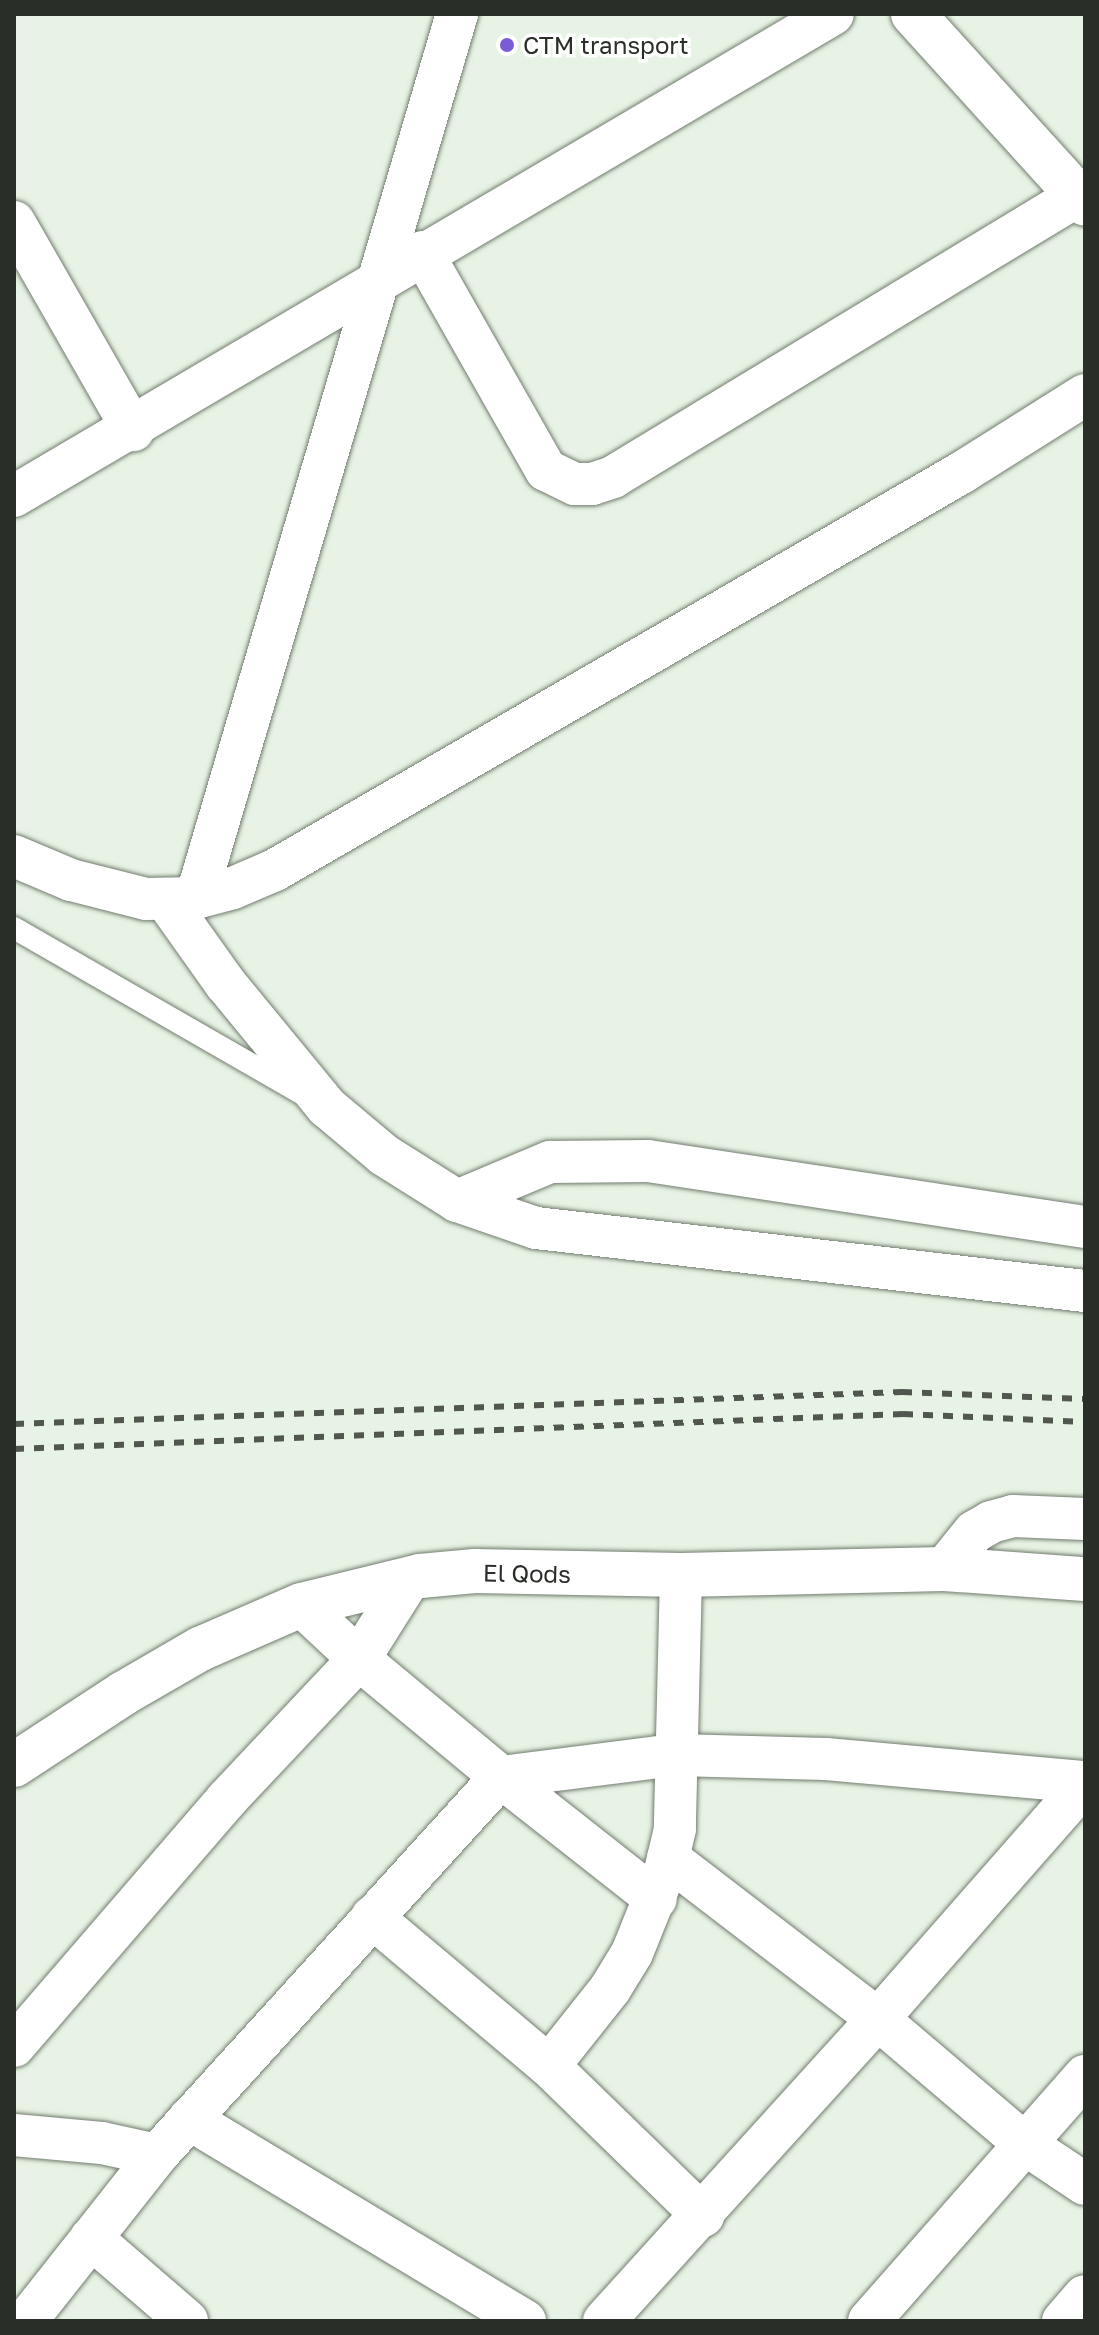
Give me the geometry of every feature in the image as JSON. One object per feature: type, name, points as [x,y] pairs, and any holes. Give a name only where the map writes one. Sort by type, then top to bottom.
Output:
[{"type":"street","points":[[457,14],[380,277],[181,899],[225,983],[327,1107],[384,1155],[457,1201],[536,1228],[1085,1291]]},
{"type":"street","points":[[14,496],[133,430],[422,252],[833,14]]},
{"type":"street","points":[[422,252],[546,470],[557,479],[575,484],[592,484],[613,477],[1081,200],[913,14]]},
{"type":"street","points":[[14,222],[133,430]]},
{"type":"street","points":[[14,856],[113,893],[181,899],[233,888],[275,870],[961,473],[1085,395]]},
{"type":"street","points":[[457,1201],[550,1162],[648,1161],[1085,1227]]},
{"type":"street","points":[[944,1569],[974,1532],[991,1522],[1013,1516],[1085,1519]]},
{"type":"street","name":"El Qods","points":[[16,1758],[200,1649],[301,1605],[410,1578],[475,1571],[681,1575],[944,1569],[1085,1579]]},
{"type":"street","points":[[549,2066],[610,1989],[632,1953],[656,1899],[668,1858],[675,1829],[681,1575]]},
{"type":"street","points":[[14,2046],[227,1799],[359,1659],[410,1578]]},
{"type":"street","points":[[301,1605],[359,1659],[501,1777],[656,1899]]},
{"type":"street","points":[[26,2321],[157,2155],[501,1777],[676,1755],[826,1759],[1085,1783]]},
{"type":"street","points":[[604,2321],[703,2216],[1085,1783]]},
{"type":"street","points":[[668,1858],[878,2019],[1025,2144],[1085,2184]]},
{"type":"street","points":[[372,1917],[549,2066],[703,2216]]},
{"type":"street","points":[[869,2321],[1085,2076]]},
{"type":"street","points":[[189,2119],[511,2317]]},
{"type":"street","points":[[14,2135],[102,2143],[157,2155]]},
{"type":"street","points":[[91,2238],[187,2321]]},
{"type":"street","points":[[1063,2321],[1085,2296]]},
{"type":"lane","points":[[14,928],[327,1107]]},
{"type":"railway","points":[[14,1424],[902,1392],[1085,1399]]},
{"type":"railway","points":[[14,1449],[903,1414],[1085,1422]]},
{"type":"place","name":"CTM transport","points":[[507,45]]}]
